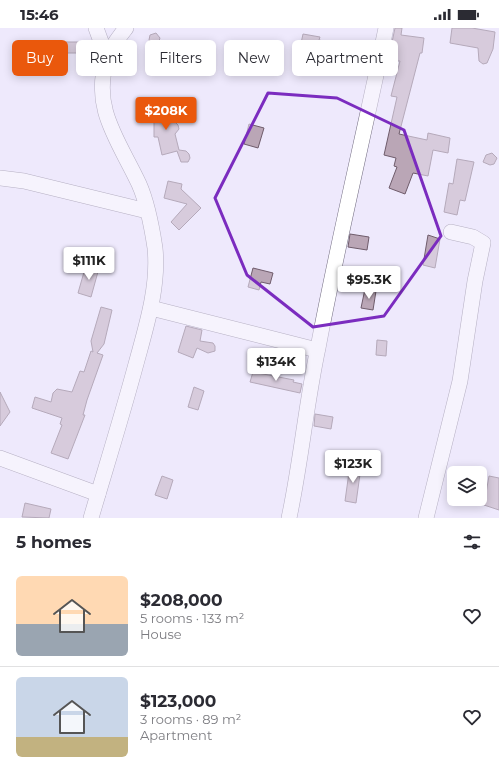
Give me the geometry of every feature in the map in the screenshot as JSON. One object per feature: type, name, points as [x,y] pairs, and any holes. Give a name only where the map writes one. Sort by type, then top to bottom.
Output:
[{"type":"street","points":[[96,28],[100,40]]},
{"type":"street","points":[[118,40],[126,28]]},
{"type":"street","points":[[289,518],[299,471],[317,350],[350,190],[386,28]]},
{"type":"street","points":[[91,518],[118,428],[151,308],[156,265],[147,211],[140,185],[103,108],[101,93],[104,76]]},
{"type":"street","points":[[0,178],[31,182],[147,211]]},
{"type":"street","points":[[426,518],[460,381],[475,282],[483,243],[473,237],[451,232]]},
{"type":"street","points":[[151,308],[317,350]]},
{"type":"street","points":[[0,458],[98,494]]},
{"type":"highlighted area","points":[[268,93],[337,98],[404,130],[441,236],[384,316],[313,327],[247,275],[215,198]]},
{"type":"building","points":[[395,28],[402,28],[401,35],[424,38],[422,53],[420,53],[399,134],[427,140],[428,133],[450,138],[448,153],[433,150],[428,176],[413,173],[405,194],[389,188],[397,167],[394,166],[396,158],[384,155],[397,97],[391,96],[396,76],[398,76],[400,61],[398,61],[398,40],[392,40]]},
{"type":"building","points":[[452,28],[472,28],[495,32],[493,49],[487,63],[483,64],[479,61],[478,48],[450,43]]},
{"type":"building","points":[[156,33],[160,38],[159,40],[149,40],[150,35]]},
{"type":"building","points":[[303,34],[320,37],[319,40],[302,40]]},
{"type":"building","points":[[68,42],[76,42],[76,53],[68,53]]},
{"type":"building","points":[[149,101],[164,101],[165,121],[175,122],[178,125],[179,129],[175,134],[179,150],[186,151],[189,154],[190,158],[188,162],[181,162],[177,151],[162,155],[158,137],[154,137],[154,113],[149,114]]},
{"type":"building","points":[[249,124],[264,128],[258,148],[244,144]]},
{"type":"building","points":[[492,153],[497,158],[494,164],[490,165],[483,162],[486,155]]},
{"type":"building","points":[[457,159],[474,162],[465,201],[460,200],[457,215],[444,212],[449,183],[453,184]]},
{"type":"building","points":[[168,181],[182,184],[181,189],[201,208],[179,230],[171,222],[187,204],[164,198]]},
{"type":"building","points":[[350,234],[369,237],[367,250],[348,247]]},
{"type":"building","points":[[428,235],[440,239],[435,268],[423,265]]},
{"type":"building","points":[[86,265],[99,268],[91,297],[78,293]]},
{"type":"building","points":[[253,268],[273,273],[270,284],[261,282],[259,290],[248,287]]},
{"type":"building","points":[[365,289],[376,291],[373,310],[361,308]]},
{"type":"building","points":[[101,307],[112,310],[104,344],[97,353],[103,355],[87,400],[83,415],[85,415],[68,459],[51,453],[62,425],[60,424],[62,418],[32,408],[35,397],[51,402],[53,393],[57,389],[72,392],[80,371],[84,372],[91,351],[93,352],[91,341]]},
{"type":"building","points":[[186,326],[202,330],[200,341],[213,343],[215,346],[215,351],[208,353],[197,348],[193,358],[178,352]]},
{"type":"building","points":[[377,340],[387,341],[386,356],[376,355]]},
{"type":"building","points":[[253,372],[294,380],[293,382],[302,384],[300,393],[250,382]]},
{"type":"building","points":[[194,387],[204,391],[198,410],[188,407]]},
{"type":"building","points":[[0,392],[10,412],[0,426]]},
{"type":"building","points":[[315,414],[333,417],[331,429],[314,426]]},
{"type":"building","points":[[350,465],[361,467],[356,503],[345,501]]},
{"type":"building","points":[[162,476],[173,480],[167,499],[155,495]]},
{"type":"building","points":[[489,476],[499,478],[499,510],[487,506],[487,488]]},
{"type":"building","points":[[25,503],[51,509],[49,518],[22,517]]}]
